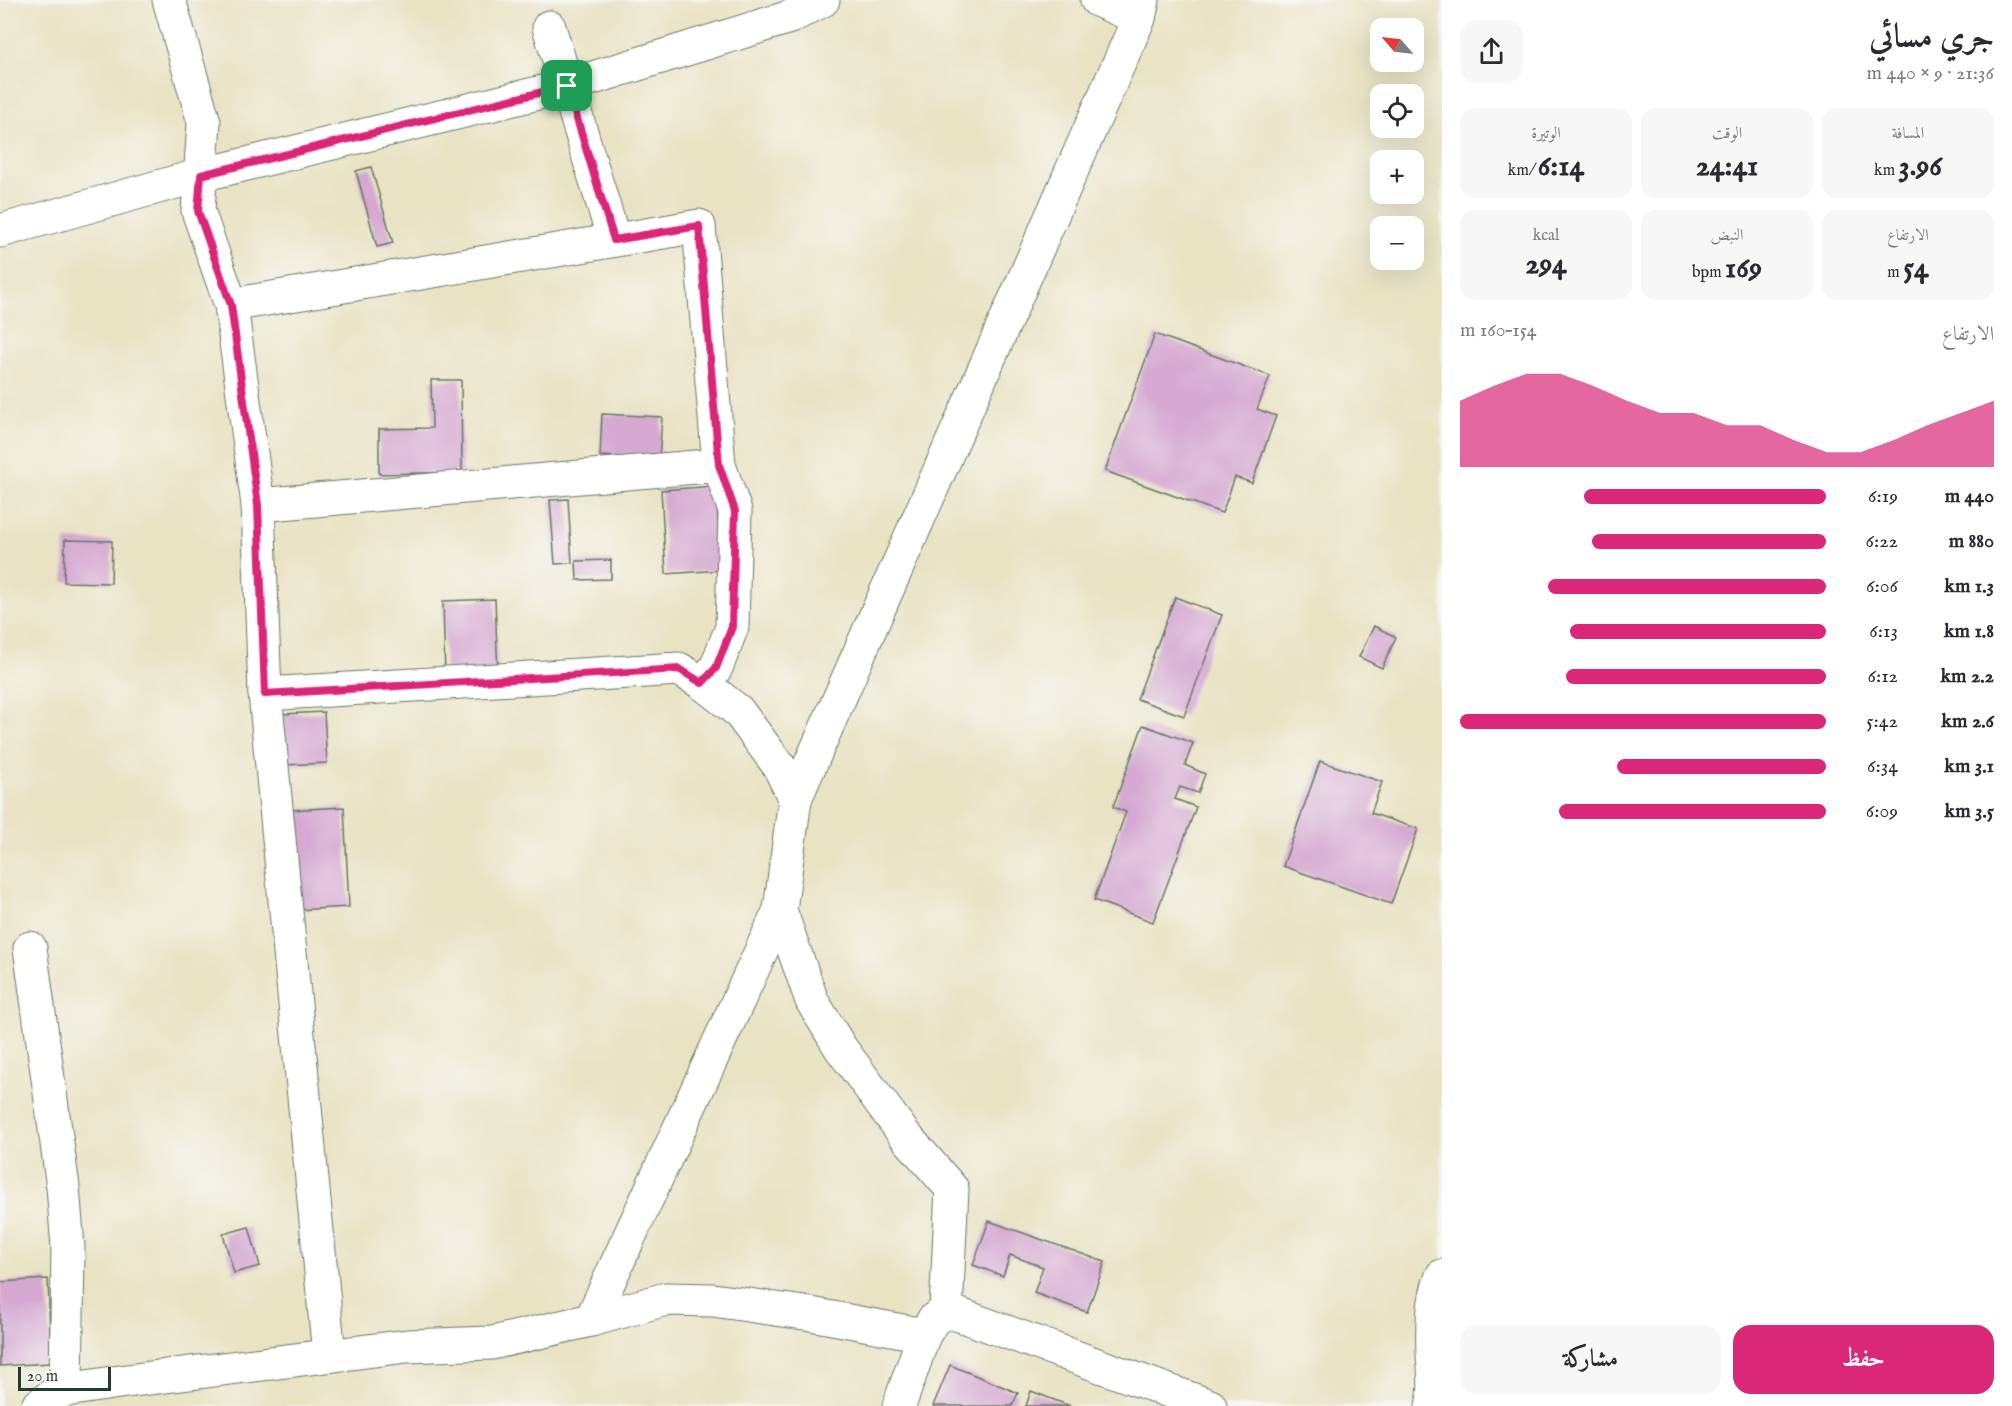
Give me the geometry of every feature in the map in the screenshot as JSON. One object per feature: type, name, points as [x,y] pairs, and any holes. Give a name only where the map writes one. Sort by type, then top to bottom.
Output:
[{"type":"street","points":[[169,0],[204,122],[198,211],[231,305],[258,505],[265,694],[329,1355]]},
{"type":"street","points":[[0,231],[201,175],[567,86],[790,17],[823,0]]},
{"type":"street","points":[[591,1320],[780,910],[795,799],[1141,9],[1097,0]]},
{"type":"street","points":[[549,27],[614,240]]},
{"type":"street","points":[[231,305],[699,226],[719,465],[735,511],[732,627],[716,668],[702,683]]},
{"type":"street","points":[[258,505],[719,465]]},
{"type":"street","points":[[265,694],[679,669],[702,683],[738,711],[779,766],[795,799]]},
{"type":"street","points":[[780,910],[812,1001],[840,1047],[904,1134],[952,1189],[935,1323],[899,1406]]},
{"type":"street","points":[[30,948],[63,1187],[67,1237],[52,1398],[329,1355],[407,1346],[492,1343],[591,1320],[666,1299],[712,1300],[812,1314],[935,1323],[960,1315],[1210,1406]]},
{"type":"street","points":[[1432,1406],[1435,1395],[1432,1332],[1438,1286],[1442,1276]]},
{"type":"building","points":[[371,167],[393,243],[377,247],[356,171]]},
{"type":"building","points":[[1155,334],[1270,376],[1257,409],[1276,416],[1252,483],[1235,477],[1222,513],[1105,471]]},
{"type":"building","points":[[431,380],[461,380],[462,472],[379,474],[379,429],[432,428]]},
{"type":"building","points":[[602,414],[662,417],[659,459],[600,456]]},
{"type":"building","points":[[716,486],[721,570],[666,574],[661,490]]},
{"type":"building","points":[[568,499],[572,563],[555,564],[550,500]]},
{"type":"building","points":[[65,540],[112,541],[111,583],[64,582]]},
{"type":"building","points":[[611,560],[611,579],[577,580],[576,561]]},
{"type":"building","points":[[1175,597],[1222,615],[1184,716],[1137,699]]},
{"type":"building","points":[[495,599],[498,675],[445,677],[443,601]]},
{"type":"building","points":[[1374,626],[1396,637],[1382,668],[1359,657]]},
{"type":"building","points":[[324,712],[327,763],[284,765],[282,714]]},
{"type":"building","points":[[1143,725],[1193,743],[1185,765],[1205,774],[1198,793],[1180,787],[1175,799],[1196,807],[1153,922],[1094,900],[1126,812],[1113,807]]},
{"type":"building","points":[[1320,761],[1382,782],[1371,813],[1418,829],[1391,904],[1283,866]]},
{"type":"building","points":[[344,807],[349,907],[295,910],[290,810]]},
{"type":"building","points":[[989,1221],[1105,1262],[1087,1312],[1034,1293],[1043,1267],[1010,1255],[1003,1276],[973,1265]]},
{"type":"building","points":[[249,1227],[260,1266],[234,1273],[223,1234]]},
{"type":"building","points":[[48,1279],[51,1363],[0,1366],[0,1282]]},
{"type":"building","points":[[950,1365],[1018,1393],[1012,1406],[933,1406]]},
{"type":"building","points":[[1031,1391],[1070,1406],[1026,1406]]},
{"type":"route","points":[[567,86],[614,240],[699,226],[719,465],[735,511],[732,627],[716,668],[702,683],[679,669],[265,694],[258,505],[231,305],[198,211],[201,175],[567,86]]}]
